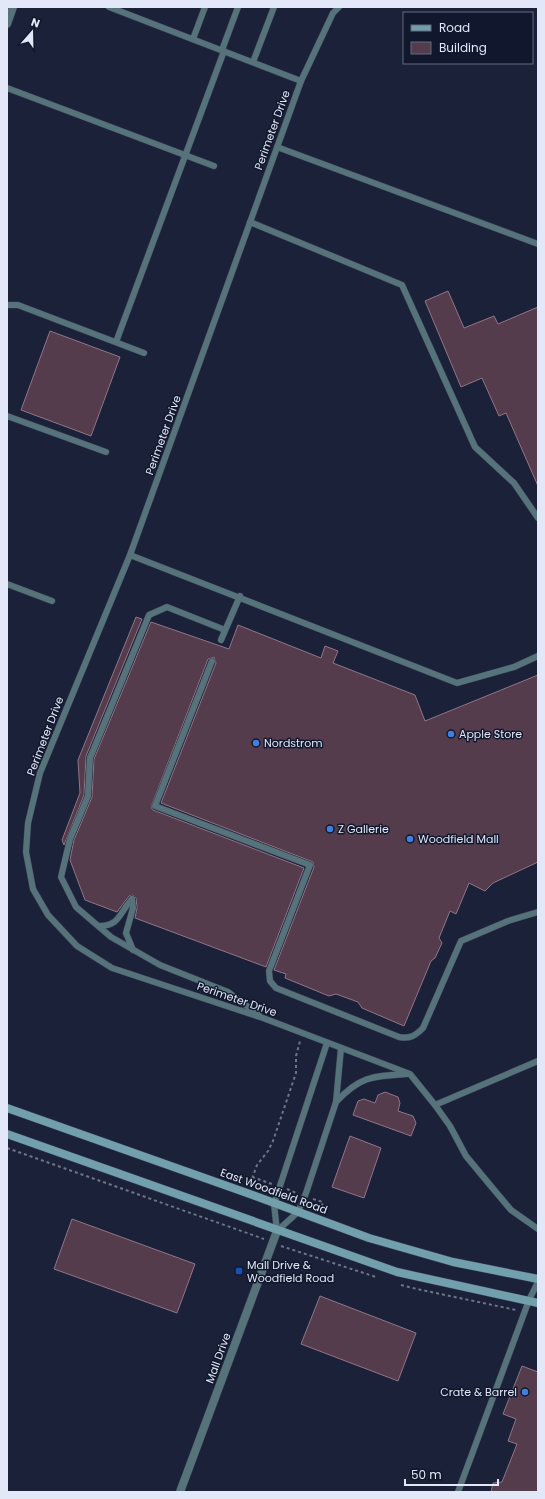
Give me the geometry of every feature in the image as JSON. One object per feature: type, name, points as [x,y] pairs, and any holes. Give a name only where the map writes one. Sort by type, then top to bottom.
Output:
[{"type":"street","points":[[7,24],[13,7]]},
{"type":"street","name":"East Woodfield Road","points":[[7,1108],[247,1192],[274,1204],[414,1252],[538,1281]]},
{"type":"street","points":[[7,1134],[277,1231],[397,1272],[538,1303]]},
{"type":"street","name":"Mall Drive","points":[[180,1492],[277,1231]]},
{"type":"lane","points":[[108,7],[301,80]]},
{"type":"lane","points":[[193,39],[205,7]]},
{"type":"lane","points":[[116,342],[238,7]]},
{"type":"lane","points":[[254,62],[274,7]]},
{"type":"lane","name":"Perimeter Drive","points":[[339,7],[334,13],[301,80],[130,555],[40,773],[28,823],[26,852],[33,889],[48,915],[77,946],[112,968],[263,1018],[410,1074]]},
{"type":"lane","points":[[7,88],[214,166]]},
{"type":"lane","points":[[277,147],[538,244]]},
{"type":"lane","points":[[250,222],[402,285],[475,447],[514,483],[538,518]]},
{"type":"lane","points":[[7,305],[18,305],[144,353]]},
{"type":"lane","points":[[7,416],[106,452]]},
{"type":"lane","points":[[130,555],[240,596],[457,683],[514,667],[538,656]]},
{"type":"lane","points":[[7,584],[52,601]]},
{"type":"lane","points":[[221,640],[240,596]]},
{"type":"lane","points":[[225,630],[167,607],[149,614],[90,758],[88,796],[70,839],[61,877],[76,907],[111,937],[160,965],[228,992],[263,1018]]},
{"type":"lane","points":[[212,661],[155,806],[310,865],[269,971],[270,981],[276,988],[399,1037],[408,1038],[416,1035],[423,1028],[461,941],[501,924],[538,912]]},
{"type":"lane","points":[[99,926],[107,926],[117,921],[125,906],[132,899],[133,908],[126,933],[133,950]]},
{"type":"lane","name":"Mall Drive","points":[[277,1231],[274,1204],[327,1043]]},
{"type":"lane","name":"Mall Drive","points":[[277,1231],[298,1212],[336,1102],[341,1048]]},
{"type":"lane","points":[[435,1105],[538,1061]]},
{"type":"lane","points":[[336,1102],[348,1089],[360,1081],[380,1076],[410,1074],[450,1126],[466,1156],[511,1210],[538,1229]]},
{"type":"lane","points":[[458,1492],[529,1300],[538,1281]]},
{"type":"path","points":[[252,1177],[257,1165],[268,1152],[273,1141],[296,1073],[297,1051]]},
{"type":"path","points":[[7,1148],[237,1229]]},
{"type":"building","points":[[448,291],[464,328],[494,316],[498,324],[538,307],[538,486],[506,413],[499,416],[482,378],[461,387],[425,301]]},
{"type":"building","points":[[50,331],[120,357],[91,436],[21,410]]},
{"type":"building","points":[[136,617],[142,619],[86,756],[84,795],[64,845],[62,840],[80,793],[78,760]]},
{"type":"building","name":"Woodfield Mall","points":[[151,622],[229,649],[238,625],[321,658],[325,646],[338,651],[333,663],[415,695],[425,721],[538,675],[538,862],[493,883],[485,891],[469,883],[456,914],[450,911],[439,938],[442,943],[435,958],[431,961],[404,1026],[362,1008],[358,1002],[336,994],[329,996],[285,978],[286,974],[274,970],[314,867],[313,862],[161,803],[216,663],[214,657],[208,659],[151,807],[153,810],[304,868],[266,967],[135,918],[137,908],[136,898],[133,895],[129,896],[117,912],[85,900],[70,860],[74,840],[92,797],[94,759]]},
{"type":"building","points":[[385,1092],[398,1097],[400,1103],[398,1111],[413,1116],[416,1123],[411,1136],[353,1115],[358,1101],[364,1099],[375,1103],[378,1095]]},
{"type":"building","points":[[350,1136],[381,1148],[364,1198],[332,1187]]},
{"type":"building","points":[[72,1219],[195,1264],[177,1313],[54,1269]]},
{"type":"building","points":[[320,1296],[416,1333],[398,1381],[301,1344]]},
{"type":"building","points":[[522,1366],[538,1372],[538,1492],[491,1492],[493,1483],[502,1482],[517,1444],[508,1441],[516,1419],[503,1414]]},
{"type":"place","name":"Apple Store","points":[[451,734]]},
{"type":"place","name":"Nordstrom","points":[[256,743]]},
{"type":"place","name":"Z Gallerie","points":[[330,829]]},
{"type":"place","name":"Woodfield Mall","points":[[410,839]]},
{"type":"place","name":"Mall Drive & Woodfield Road","points":[[239,1271]]},
{"type":"place","name":"Crate & Barrel","points":[[525,1392]]}]
